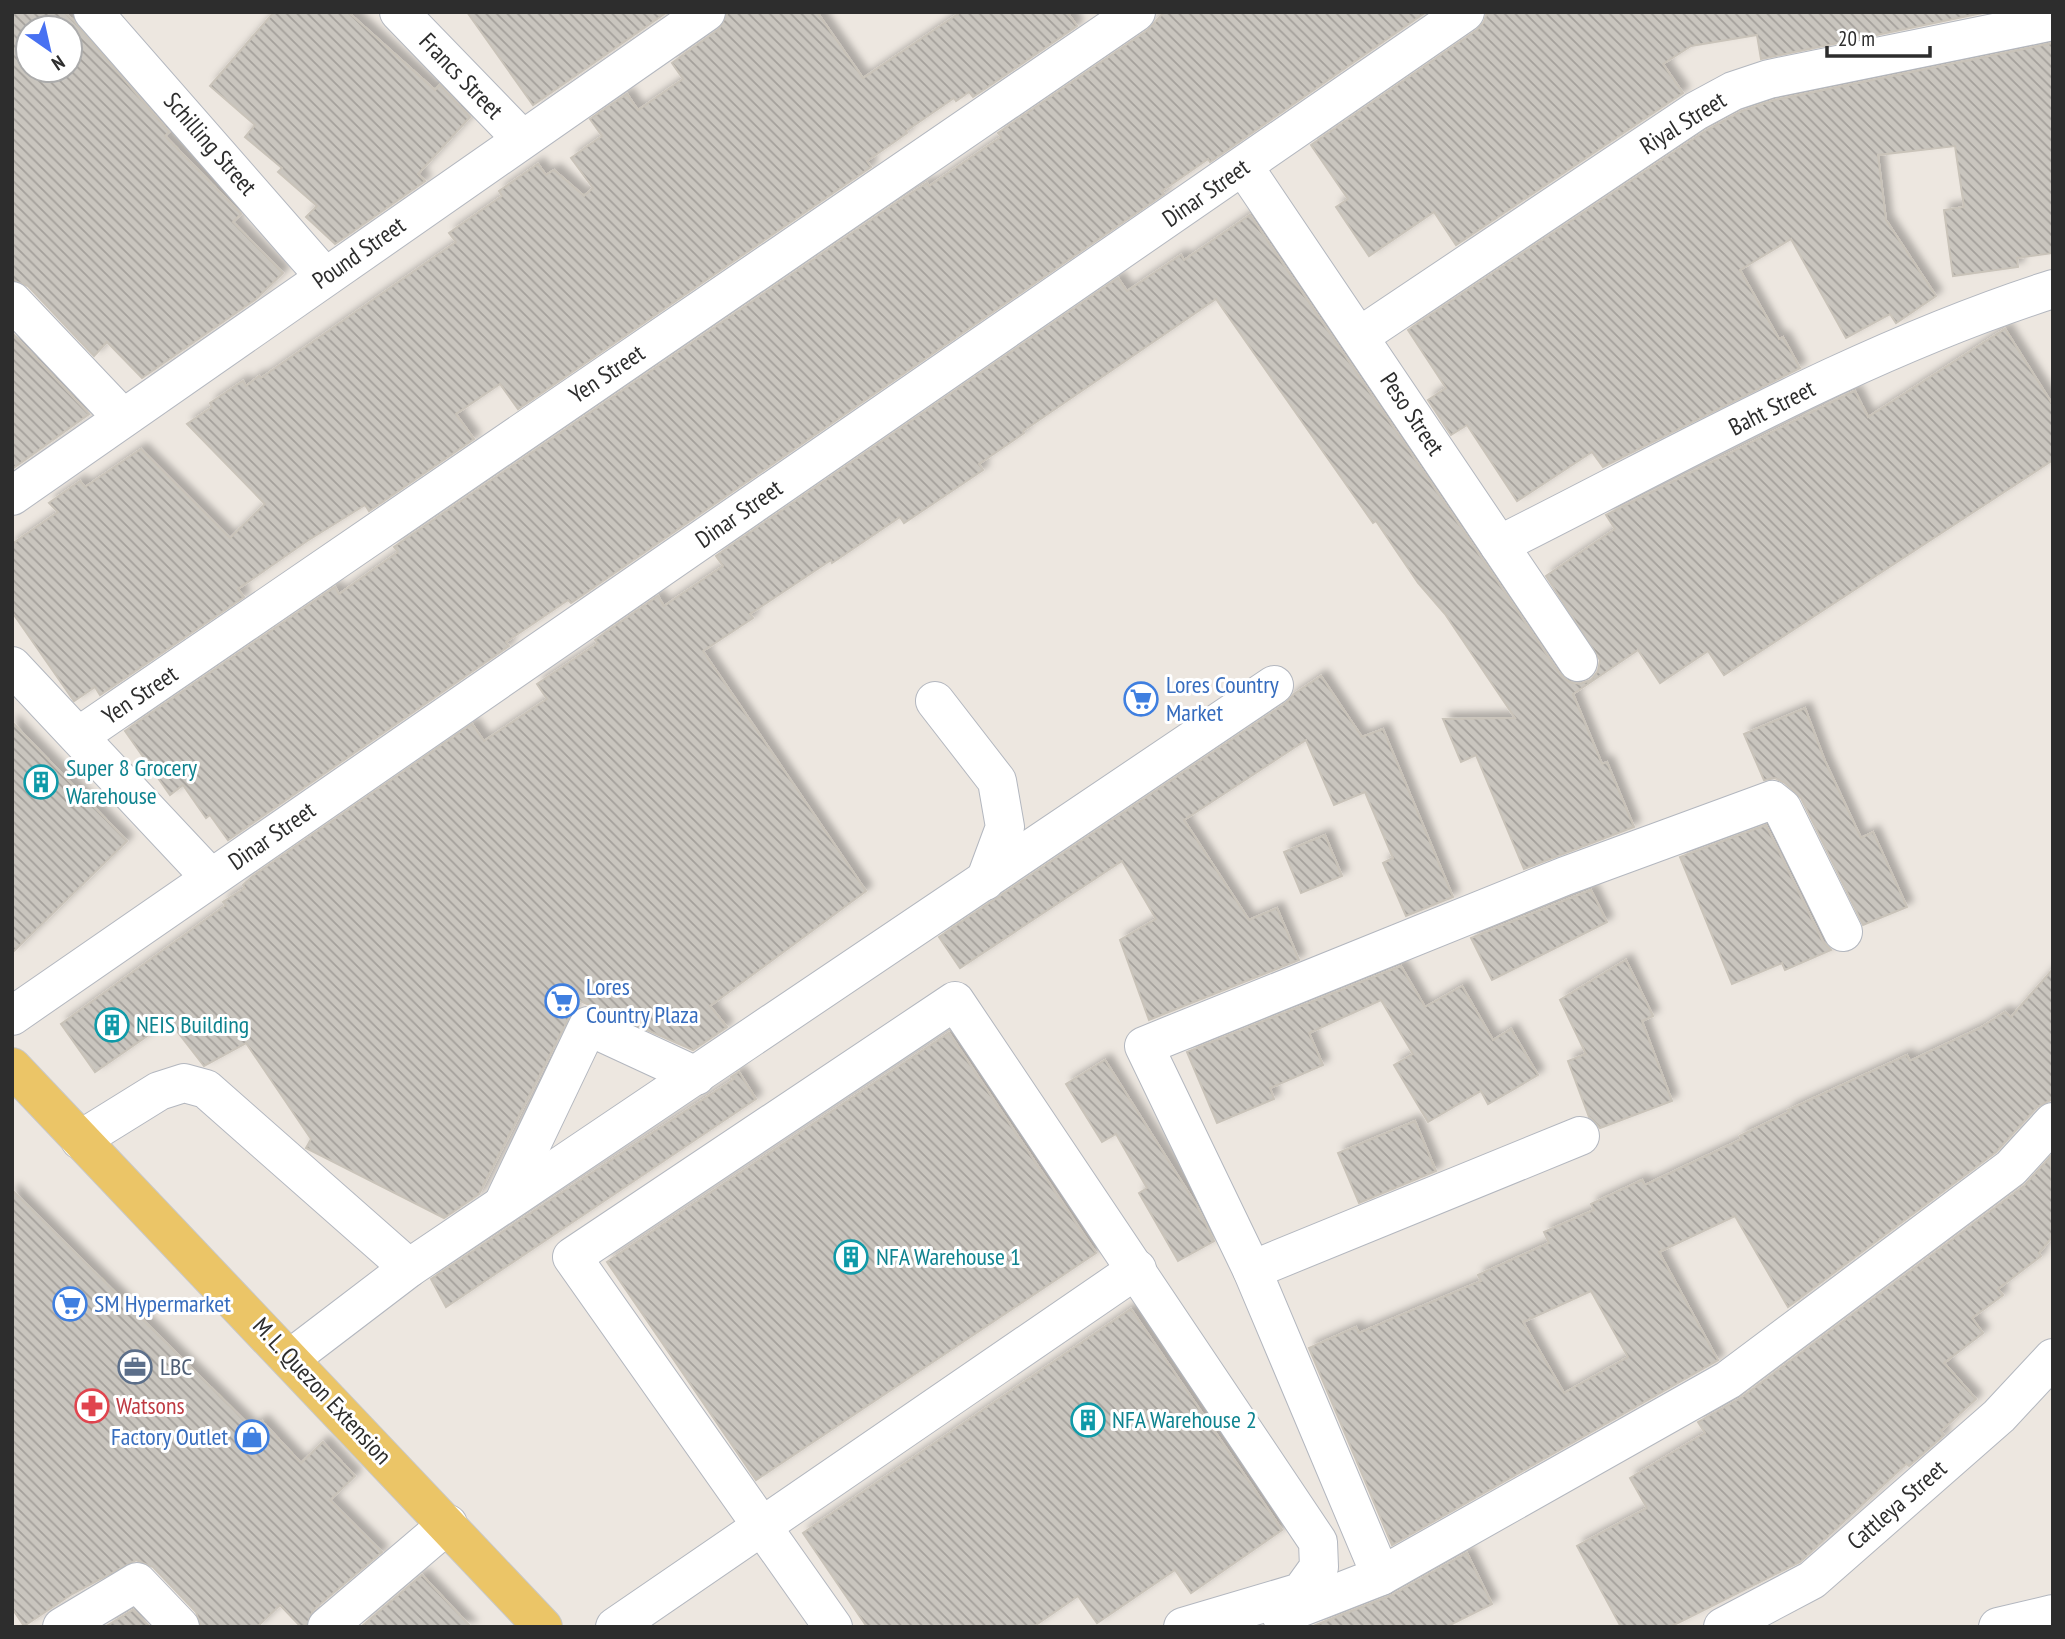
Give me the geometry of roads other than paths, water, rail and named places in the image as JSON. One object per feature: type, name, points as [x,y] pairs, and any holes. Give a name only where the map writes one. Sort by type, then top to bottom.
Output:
[{"type":"main road","name":"M. L. Quezon Extension","points":[[12,1067],[291,1358],[543,1627]]},
{"type":"street","name":"Schilling Street","points":[[93,12],[325,277]]},
{"type":"street","name":"Francs Street","points":[[399,12],[522,139]]},
{"type":"street","name":"Pound Street","points":[[12,496],[706,12]]},
{"type":"street","name":"Yen Street","points":[[79,736],[1136,12]]},
{"type":"street","name":"Dinar Street","points":[[12,1016],[1244,167],[1458,14]]},
{"type":"street","name":"Riyal Street","points":[[1360,336],[1696,111],[1733,91],[1769,79],[2053,21]]},
{"type":"street","name":"Peso Street","points":[[1244,167],[1578,662]]},
{"type":"street","name":"Baht Street","points":[[1499,545],[1883,352],[1983,311],[2053,289]]},
{"type":"street","points":[[12,301],[123,418]]},
{"type":"street","points":[[12,666],[211,878]]},
{"type":"street","points":[[291,1358],[409,1268],[1274,685]]},
{"type":"street","points":[[935,701],[997,781],[1005,827],[985,881]]},
{"type":"street","points":[[1381,1576],[1252,1270],[1143,1046],[1565,876],[1767,801],[1777,802],[1782,808],[1843,932]]},
{"type":"street","points":[[833,1627],[572,1257],[955,1001],[1318,1542],[1319,1567],[1301,1592],[1182,1627]]},
{"type":"street","points":[[503,1204],[588,1026],[696,1076]]},
{"type":"street","points":[[80,1140],[159,1091],[184,1083],[206,1089],[409,1268]]},
{"type":"street","points":[[1241,1627],[1297,1610],[1381,1576],[1728,1380],[2011,1168],[2053,1122]]},
{"type":"street","points":[[1252,1270],[1580,1136]]},
{"type":"street","points":[[615,1627],[1137,1269]]},
{"type":"street","name":"Cattleya Street","points":[[1723,1627],[1812,1580],[1999,1416],[2053,1358]]},
{"type":"street","points":[[327,1627],[448,1524]]},
{"type":"street","points":[[62,1627],[137,1583],[180,1627]]},
{"type":"street","points":[[1998,1627],[2053,1614]]},
{"type":"place","name":"Lores Country Market","points":[[1141,699]]},
{"type":"place","name":"Super 8 Grocery Warehouse","points":[[41,782]]},
{"type":"place","name":"Lores Country Plaza","points":[[562,1001]]},
{"type":"place","name":"NEIS Building","points":[[112,1025]]},
{"type":"place","name":"NFA Warehouse 1","points":[[851,1257]]},
{"type":"place","name":"SM Hypermarket","points":[[70,1304]]},
{"type":"place","name":"LBC","points":[[135,1367]]},
{"type":"place","name":"Watsons","points":[[92,1406]]},
{"type":"place","name":"NFA Warehouse 2","points":[[1088,1420]]},
{"type":"place","name":"Factory Outlet","points":[[252,1437]]}]
